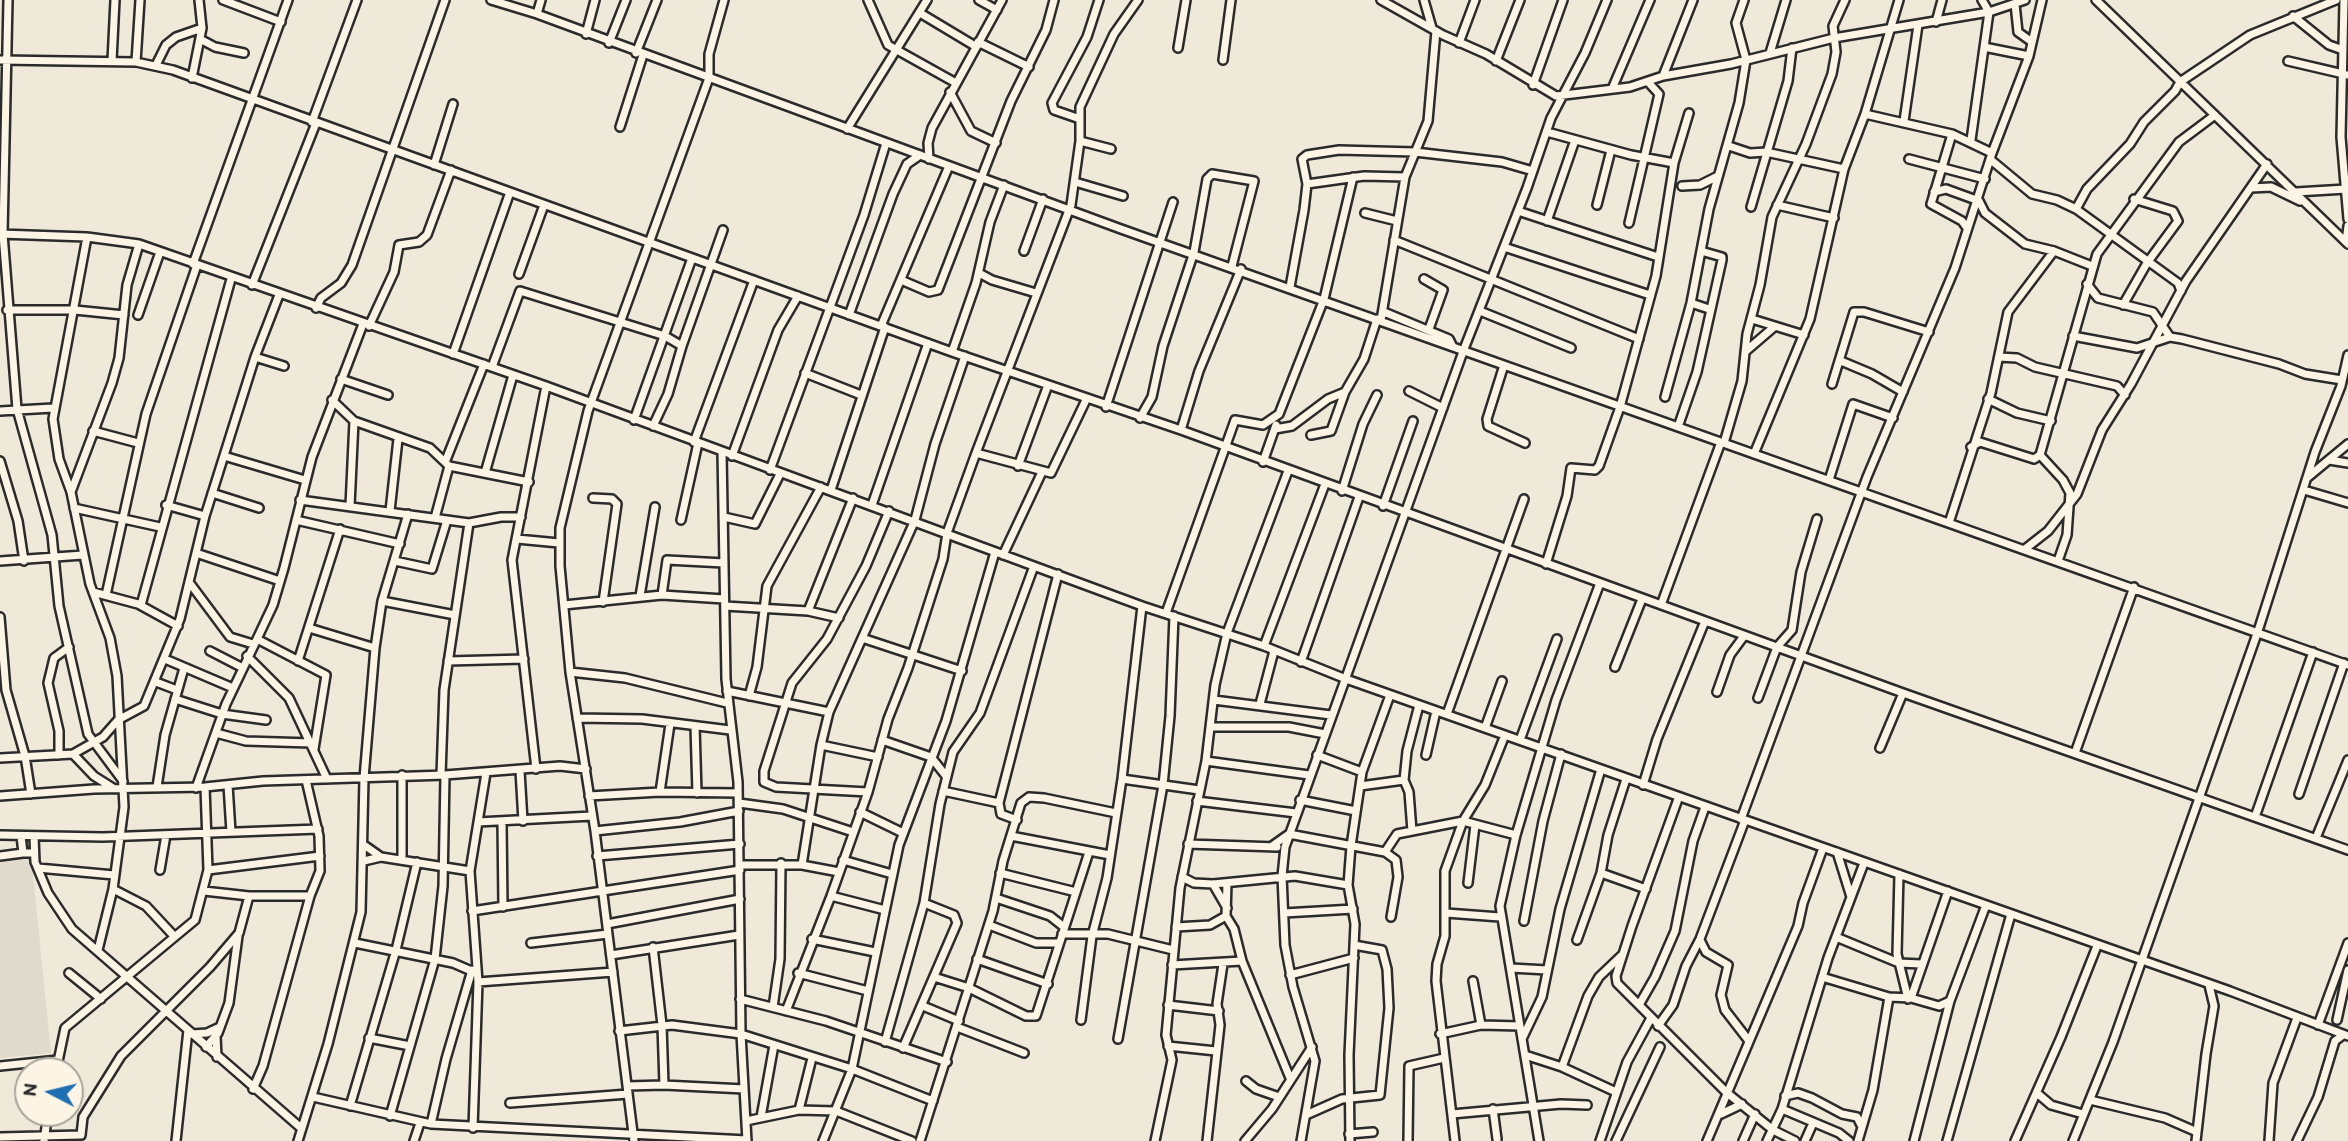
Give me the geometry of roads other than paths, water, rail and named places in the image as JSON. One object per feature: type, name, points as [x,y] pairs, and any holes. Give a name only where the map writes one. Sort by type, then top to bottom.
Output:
[{"type":"street","points":[[8,0],[3,60],[1,234],[17,409],[52,535],[53,559],[88,734],[124,785]]},
{"type":"street","points":[[112,61],[115,0]]},
{"type":"street","points":[[136,62],[140,0]]},
{"type":"street","points":[[192,78],[202,27],[199,0]]},
{"type":"street","points":[[223,0],[281,22]]},
{"type":"street","points":[[106,595],[125,518],[138,443],[195,265],[289,0]]},
{"type":"street","points":[[252,285],[357,0]]},
{"type":"street","points":[[316,308],[321,298],[341,283],[352,265],[445,0]]},
{"type":"street","points":[[491,0],[537,14],[609,43],[1158,241],[1324,299],[1429,329],[1449,339],[1453,345]]},
{"type":"street","points":[[586,34],[595,0]]},
{"type":"street","points":[[609,43],[626,0]]},
{"type":"street","points":[[620,127],[657,0]]},
{"type":"street","points":[[634,1138],[595,831],[570,672],[559,543],[566,494],[590,404],[709,78],[709,54],[724,0]]},
{"type":"street","points":[[868,0],[887,43],[956,83]]},
{"type":"street","points":[[847,129],[927,0]]},
{"type":"street","points":[[979,0],[997,10]]},
{"type":"street","points":[[929,159],[930,135],[950,92],[1002,0]]},
{"type":"street","points":[[901,280],[929,292],[938,290],[1011,101],[1046,30],[1054,0]]},
{"type":"street","points":[[1080,119],[1054,110],[1052,103],[1087,37],[1099,0]]},
{"type":"street","points":[[786,1011],[868,792],[882,740],[943,559],[947,533],[1068,208],[1080,141],[1080,107],[1111,40],[1138,0]]},
{"type":"street","points":[[1178,48],[1186,0]]},
{"type":"street","points":[[1223,60],[1231,0]]},
{"type":"street","points":[[1381,0],[1496,61],[1551,95],[1561,96],[1648,82],[1663,76],[1824,41],[1835,42],[1890,29],[1989,12],[2006,3],[2015,4],[2025,0]]},
{"type":"street","points":[[1311,435],[1331,431],[1345,392],[1364,359],[1381,317],[1405,177],[1428,121],[1434,30],[1424,0]]},
{"type":"street","points":[[1459,43],[1475,0]]},
{"type":"street","points":[[1496,61],[1520,0]]},
{"type":"street","points":[[1533,85],[1563,0]]},
{"type":"street","points":[[1301,1141],[1315,1067],[1284,945],[1282,876],[1285,847],[1464,349],[1561,96],[1585,53],[1607,0]]},
{"type":"street","points":[[1612,89],[1650,0]]},
{"type":"street","points":[[1663,76],[1693,0]]},
{"type":"street","points":[[1665,397],[1691,303],[1718,176],[1729,146],[1746,60],[1736,23],[1744,0]]},
{"type":"street","points":[[1770,53],[1786,0]]},
{"type":"street","points":[[1661,605],[1722,443],[1742,381],[1768,229],[1799,160],[1832,74],[1835,19],[1845,0]]},
{"type":"street","points":[[1754,454],[1816,300],[1844,169],[1899,0]]},
{"type":"street","points":[[1936,22],[1942,0]]},
{"type":"street","points":[[1969,137],[1989,12],[1982,0]]},
{"type":"street","points":[[2096,0],[2347,243]]},
{"type":"street","points":[[2074,205],[2130,144],[2144,122],[2175,91],[2180,82],[2249,35],[2336,0]]},
{"type":"street","points":[[2344,0],[2342,146],[2348,219]]},
{"type":"street","points":[[537,14],[539,1]]},
{"type":"street","points":[[1658,1026],[1672,1005],[1700,939],[1800,655],[1862,492],[1955,268],[1968,221],[1979,201],[1991,156],[2029,56],[2039,2]]},
{"type":"street","points":[[2015,4],[2018,32],[2032,42]]},
{"type":"street","points":[[920,13],[976,44],[1029,67]]},
{"type":"street","points":[[1896,13],[1916,37]]},
{"type":"street","points":[[2293,16],[2329,45],[2343,50]]},
{"type":"street","points":[[1904,121],[1918,25]]},
{"type":"street","points":[[156,65],[166,45],[176,37],[202,27]]},
{"type":"street","points":[[200,39],[215,47],[244,53]]},
{"type":"street","points":[[1984,47],[2029,56]]},
{"type":"street","points":[[1751,207],[1788,81],[1792,48]]},
{"type":"street","points":[[3,60],[112,61],[156,65],[1086,400],[1181,430],[1382,506],[1903,693],[2348,850]]},
{"type":"street","points":[[2288,61],[2345,75]]},
{"type":"street","points":[[1629,223],[1659,94],[1648,82]]},
{"type":"street","points":[[950,92],[971,131],[996,143]]},
{"type":"street","points":[[434,165],[453,104]]},
{"type":"street","points":[[1546,564],[1567,496],[1571,468],[1595,470],[1599,466],[1620,407],[1650,295],[1671,192],[1674,163],[1689,113]]},
{"type":"street","points":[[1864,114],[1969,137],[2032,194],[2074,205],[2108,235],[2147,263],[2173,279],[2186,281]]},
{"type":"street","points":[[1971,447],[1980,442],[2034,459],[2040,454],[2092,266],[2108,235],[2179,142],[2215,115]]},
{"type":"street","points":[[1547,132],[1611,150],[1674,163]]},
{"type":"street","points":[[1952,134],[1934,192],[1933,207],[1968,221],[1985,213]]},
{"type":"street","points":[[1547,220],[1574,140]]},
{"type":"street","points":[[1080,141],[1111,149]]},
{"type":"street","points":[[770,470],[886,144]]},
{"type":"street","points":[[1729,146],[1750,153],[1766,152],[1844,169]]},
{"type":"street","points":[[1290,286],[1307,184],[1302,159],[1307,155],[1339,149],[1415,152],[1502,163],[1533,172]]},
{"type":"street","points":[[1597,205],[1611,150]]},
{"type":"street","points":[[849,315],[896,187],[907,164],[919,155]]},
{"type":"street","points":[[1909,159],[1985,179]]},
{"type":"street","points":[[2025,549],[2048,531],[2071,503],[2090,464],[2098,437],[2125,395],[2186,281],[2267,164]]},
{"type":"street","points":[[831,490],[883,326],[949,166]]},
{"type":"street","points":[[59,1057],[65,1028],[195,920],[208,870],[208,835],[200,788],[222,714],[280,581],[305,480],[332,400],[394,272],[399,245],[419,242],[427,235],[451,170]]},
{"type":"street","points":[[1140,418],[1152,397],[1163,346],[1194,252],[1209,176],[1253,180],[1248,212],[1232,266]]},
{"type":"street","points":[[1671,192],[1682,186],[1700,185],[1718,176]]},
{"type":"street","points":[[1307,184],[1353,177],[1405,177]]},
{"type":"street","points":[[1263,462],[1324,299],[1353,177]]},
{"type":"street","points":[[1673,180],[1682,186]]},
{"type":"street","points":[[1074,182],[1123,196]]},
{"type":"street","points":[[952,352],[979,273],[990,222],[1004,185]]},
{"type":"street","points":[[2251,188],[2271,187],[2305,204]]},
{"type":"street","points":[[1934,192],[1946,189],[1979,201],[1985,213],[2025,244],[2054,251],[2092,266]]},
{"type":"street","points":[[2296,192],[2346,190]]},
{"type":"street","points":[[453,354],[510,192]]},
{"type":"street","points":[[1024,251],[1043,199]]},
{"type":"street","points":[[2123,305],[2147,263],[2178,221],[2173,211],[2134,199]]},
{"type":"street","points":[[1106,407],[1158,241],[1173,202]]},
{"type":"street","points":[[519,274],[544,205]]},
{"type":"street","points":[[1777,205],[1833,218]]},
{"type":"street","points":[[1518,211],[1658,257]]},
{"type":"street","points":[[1365,213],[1397,221]]},
{"type":"street","points":[[2347,243],[2348,226]]},
{"type":"street","points":[[653,426],[668,394],[723,230]]},
{"type":"street","points":[[1,234],[87,237],[139,244],[231,279],[546,386],[1142,606],[1264,646],[1346,679],[1562,754],[1678,799],[1948,891],[2346,1035]]},
{"type":"street","points":[[87,237],[75,310],[53,408],[59,459],[71,492],[93,592],[115,661],[124,785],[121,836],[113,889],[98,950]]},
{"type":"street","points":[[1394,240],[1639,339]]},
{"type":"street","points":[[71,492],[119,358],[127,285],[139,244]]},
{"type":"street","points":[[1504,247],[1650,295]]},
{"type":"street","points":[[1678,427],[1697,372],[1722,257],[1701,251]]},
{"type":"street","points":[[1949,523],[1988,399],[2008,312],[2054,251]]},
{"type":"street","points":[[138,315],[160,252]]},
{"type":"street","points":[[634,420],[692,258]]},
{"type":"street","points":[[1181,430],[1199,371],[1241,269]]},
{"type":"street","points":[[979,273],[992,280],[1036,293]]},
{"type":"street","points":[[141,605],[166,505],[231,279]]},
{"type":"street","points":[[1424,279],[1443,290],[1429,329]]},
{"type":"street","points":[[2173,279],[2181,291]]},
{"type":"street","points":[[681,520],[696,442],[754,280]]},
{"type":"street","points":[[2087,284],[2098,298],[2152,312],[2170,337]]},
{"type":"street","points":[[435,518],[442,503],[447,463],[520,291],[622,321],[665,336],[682,346]]},
{"type":"street","points":[[0,758],[74,754],[93,742],[118,720],[141,710],[156,682],[178,626],[212,493],[255,356],[279,295]]},
{"type":"street","points":[[732,456],[778,330],[798,296]]},
{"type":"street","points":[[1691,303],[1709,309]]},
{"type":"street","points":[[6,310],[75,310],[124,315]]},
{"type":"street","points":[[1480,311],[1571,348]]},
{"type":"street","points":[[1832,383],[1841,361],[1853,314],[1857,311],[1929,332]]},
{"type":"street","points":[[1381,317],[1620,407],[2346,664],[2300,794]]},
{"type":"street","points":[[1752,319],[1804,334]]},
{"type":"street","points":[[1746,351],[1774,327]]},
{"type":"street","points":[[2073,336],[2133,348],[2170,337],[2217,346],[2305,374],[2344,381]]},
{"type":"street","points":[[872,505],[928,343]]},
{"type":"street","points":[[2074,1141],[2258,631],[2308,478],[2344,381],[2348,355]]},
{"type":"street","points":[[255,356],[284,366]]},
{"type":"street","points":[[802,864],[821,745],[829,712],[915,520],[935,444],[965,356]]},
{"type":"street","points":[[1998,356],[2017,358],[2035,367],[2117,386],[2125,395]]},
{"type":"street","points":[[1841,361],[1872,374],[1903,392]]},
{"type":"street","points":[[1504,365],[1488,426],[1525,443]]},
{"type":"street","points":[[805,373],[861,395]]},
{"type":"street","points":[[485,473],[513,375]]},
{"type":"street","points":[[341,379],[388,396]]},
{"type":"street","points":[[1018,466],[1048,385]]},
{"type":"street","points":[[536,769],[512,569],[546,386]]},
{"type":"street","points":[[1409,391],[1443,408]]},
{"type":"street","points":[[1275,429],[1292,426],[1328,399],[1345,392]]},
{"type":"street","points":[[1342,491],[1363,424],[1377,395]]},
{"type":"street","points":[[1988,399],[2017,413],[2051,421]]},
{"type":"street","points":[[332,400],[354,422],[430,448],[447,463],[529,482]]},
{"type":"street","points":[[976,453],[1041,472],[1053,471],[1086,400]]},
{"type":"street","points":[[1829,480],[1853,404],[1893,418]]},
{"type":"street","points":[[0,411],[53,408]]},
{"type":"street","points":[[1166,613],[1235,420],[1263,425],[1279,414]]},
{"type":"street","points":[[1382,506],[1413,421]]},
{"type":"street","points":[[350,506],[354,422]]},
{"type":"street","points":[[93,431],[138,443]]},
{"type":"street","points":[[390,512],[398,439]]},
{"type":"street","points":[[2308,478],[2348,444]]},
{"type":"street","points":[[313,1097],[420,1123],[634,1138],[747,1141],[740,999],[739,807],[727,703],[722,453]]},
{"type":"street","points":[[2040,454],[2068,487],[2071,503],[2067,535],[2058,561]]},
{"type":"street","points":[[224,456],[305,480]]},
{"type":"street","points":[[2329,460],[2348,463]]},
{"type":"street","points":[[0,461],[18,521],[24,561]]},
{"type":"street","points":[[1155,1141],[1171,1068],[1168,1005],[1180,888],[1206,761],[1227,633],[1288,471]]},
{"type":"street","points":[[823,1141],[852,1069],[903,833],[962,671],[999,554],[1041,472]]},
{"type":"street","points":[[724,517],[755,524],[780,474]]},
{"type":"street","points":[[1264,646],[1325,484]]},
{"type":"street","points":[[749,696],[765,610],[765,596],[771,576],[821,487]]},
{"type":"street","points":[[2304,490],[2348,503]]},
{"type":"street","points":[[212,493],[259,508]]},
{"type":"street","points":[[1301,662],[1359,497]]},
{"type":"street","points":[[593,498],[612,499],[617,504],[603,602]]},
{"type":"street","points":[[808,611],[853,498]]},
{"type":"street","points":[[1447,714],[1524,499]]},
{"type":"street","points":[[300,500],[469,523],[501,517],[521,517]]},
{"type":"street","points":[[166,505],[205,516]]},
{"type":"street","points":[[640,596],[655,507]]},
{"type":"street","points":[[74,508],[160,527]]},
{"type":"street","points":[[868,792],[776,787],[764,782],[769,746],[783,703],[796,676],[821,648],[839,618],[866,566],[889,511]]},
{"type":"street","points":[[298,1141],[313,1097],[355,943],[364,891],[364,778],[375,649],[382,601],[408,514]]},
{"type":"street","points":[[1759,698],[1777,647],[1792,630],[1801,572],[1817,519]]},
{"type":"street","points":[[296,520],[400,544]]},
{"type":"street","points":[[395,562],[432,569],[447,520]]},
{"type":"street","points":[[390,1116],[435,959],[444,866],[443,775],[448,661],[469,523]]},
{"type":"street","points":[[298,661],[340,529]]},
{"type":"street","points":[[517,539],[559,543]]},
{"type":"street","points":[[196,553],[280,581]]},
{"type":"street","points":[[0,561],[83,555]]},
{"type":"street","points":[[662,595],[667,560],[724,563]]},
{"type":"street","points":[[885,1042],[924,902],[943,791],[953,752],[964,739],[984,704],[1034,566]]},
{"type":"street","points":[[1017,820],[1001,814],[999,803],[1058,574]]},
{"type":"street","points":[[189,582],[230,638],[255,642],[326,675],[313,746]]},
{"type":"street","points":[[1539,1141],[1500,916],[1516,835],[1556,700],[1600,583]]},
{"type":"street","points":[[2075,753],[2134,587]]},
{"type":"street","points":[[93,592],[141,605],[178,626]]},
{"type":"street","points":[[564,606],[662,595],[725,602],[765,610],[808,611],[839,618]]},
{"type":"street","points":[[1615,667],[1643,598]]},
{"type":"street","points":[[382,601],[455,615]]},
{"type":"street","points":[[1081,1020],[1093,936],[1122,779],[1142,606]]},
{"type":"street","points":[[1118,1040],[1163,785],[1170,716],[1174,616]]},
{"type":"street","points":[[0,617],[5,690],[25,756],[31,794]]},
{"type":"street","points":[[1643,785],[1657,739],[1705,621]]},
{"type":"street","points":[[309,628],[375,649]]},
{"type":"street","points":[[1717,692],[1730,656],[1744,636]]},
{"type":"street","points":[[862,638],[962,671]]},
{"type":"street","points":[[1520,740],[1557,639]]},
{"type":"street","points":[[59,755],[59,731],[48,683],[54,658],[69,647]]},
{"type":"street","points":[[210,651],[241,667]]},
{"type":"street","points":[[1260,704],[1274,651]]},
{"type":"street","points":[[2255,817],[2313,652]]},
{"type":"street","points":[[247,656],[282,689],[313,746],[327,779]]},
{"type":"street","points":[[164,659],[233,688]]},
{"type":"street","points":[[448,661],[524,660]]},
{"type":"street","points":[[157,786],[184,668]]},
{"type":"street","points":[[570,672],[625,678],[727,703]]},
{"type":"street","points":[[1485,728],[1502,681]]},
{"type":"street","points":[[156,682],[177,690]]},
{"type":"street","points":[[727,691],[829,712]]},
{"type":"street","points":[[1881,748],[1903,693]]},
{"type":"street","points":[[1373,1132],[1349,1138],[1354,945],[1353,909],[1348,885],[1362,772],[1390,695]]},
{"type":"street","points":[[175,699],[222,714],[266,720]]},
{"type":"street","points":[[1214,700],[1332,715]]},
{"type":"street","points":[[1412,831],[1409,792],[1404,780],[1407,751],[1419,705]]},
{"type":"street","points":[[1426,755],[1436,711]]},
{"type":"street","points":[[578,718],[624,718],[730,730]]},
{"type":"street","points":[[660,792],[670,724]]},
{"type":"street","points":[[695,726],[697,793]]},
{"type":"street","points":[[1211,727],[1289,727],[1325,734]]},
{"type":"street","points":[[216,733],[246,741],[313,746]]},
{"type":"street","points":[[1455,1141],[1440,1034],[1436,972],[1445,936],[1445,871],[1455,838],[1485,785],[1505,735]]},
{"type":"street","points":[[882,740],[931,757],[946,776]]},
{"type":"street","points":[[821,745],[878,757]]},
{"type":"street","points":[[74,754],[94,776],[114,789]]},
{"type":"street","points":[[1524,921],[1543,821],[1562,754]]},
{"type":"street","points":[[1317,755],[1362,772]]},
{"type":"street","points":[[2316,838],[2348,760]]},
{"type":"street","points":[[1206,761],[1309,775]]},
{"type":"street","points":[[0,796],[114,789],[124,785],[200,788],[569,766],[586,769]]},
{"type":"street","points":[[1522,1039],[1542,996],[1560,909],[1601,769]]},
{"type":"street","points":[[520,771],[523,821]]},
{"type":"street","points":[[473,1128],[476,976],[470,871],[486,772]]},
{"type":"street","points":[[402,775],[402,860]]},
{"type":"street","points":[[1122,779],[1199,790]]},
{"type":"street","points":[[1577,940],[1601,873],[1608,835],[1626,779]]},
{"type":"street","points":[[253,1089],[263,1066],[310,896],[320,871],[317,829],[306,780]]},
{"type":"street","points":[[1360,786],[1404,780]]},
{"type":"street","points":[[228,785],[231,832]]},
{"type":"street","points":[[943,791],[999,803]]},
{"type":"street","points":[[589,796],[660,792],[738,793]]},
{"type":"street","points":[[920,1141],[989,925],[1000,873],[1021,803],[1029,797],[1116,813]]},
{"type":"street","points":[[1678,799],[1623,953],[1616,983],[1726,1092],[1773,1130],[1796,1141]]},
{"type":"street","points":[[1300,800],[1356,811]]},
{"type":"street","points":[[1197,802],[1296,813]]},
{"type":"street","points":[[595,831],[680,822],[739,807],[768,806],[809,816],[853,832]]},
{"type":"street","points":[[1639,1004],[1655,977],[1675,931],[1693,841],[1705,807]]},
{"type":"street","points":[[860,812],[903,833]]},
{"type":"street","points":[[478,822],[592,816]]},
{"type":"street","points":[[1385,852],[1394,836],[1463,821],[1516,835]]},
{"type":"street","points":[[502,822],[503,907]]},
{"type":"street","points":[[1448,824],[1455,838]]},
{"type":"street","points":[[1468,883],[1475,825]]},
{"type":"street","points":[[0,835],[208,835],[317,829]]},
{"type":"street","points":[[1272,846],[1289,834],[1385,852],[1396,860],[1398,878],[1391,917]]},
{"type":"street","points":[[160,870],[166,835]]},
{"type":"street","points":[[20,836],[23,853]]},
{"type":"street","points":[[34,836],[34,853],[38,868],[63,918],[253,1089],[301,1128]]},
{"type":"street","points":[[1011,836],[1110,855]]},
{"type":"street","points":[[597,856],[740,844]]},
{"type":"street","points":[[1188,844],[1285,847]]},
{"type":"street","points":[[364,845],[381,857]]},
{"type":"street","points":[[1707,1141],[1798,926],[1803,903],[1823,848]]},
{"type":"street","points":[[933,977],[969,988],[1033,1017],[1040,1008],[1089,852]]},
{"type":"street","points":[[1837,852],[1851,897]]},
{"type":"street","points":[[0,856],[34,853]]},
{"type":"street","points":[[208,870],[320,856]]},
{"type":"street","points":[[364,861],[381,857],[470,871]]},
{"type":"street","points":[[843,860],[892,874]]},
{"type":"street","points":[[350,1106],[396,950],[417,862]]},
{"type":"street","points":[[773,1007],[780,958],[781,863]]},
{"type":"street","points":[[1767,1141],[1782,1110],[1822,977],[1864,863]]},
{"type":"street","points":[[471,911],[603,893],[740,867],[802,864],[839,872]]},
{"type":"street","points":[[38,868],[114,875]]},
{"type":"street","points":[[1000,873],[1076,892]]},
{"type":"street","points":[[1601,873],[1646,889]]},
{"type":"street","points":[[1899,874],[1896,900],[1899,963],[1910,998]]},
{"type":"street","points":[[1180,888],[1194,883],[1227,883],[1282,876],[1348,885]]},
{"type":"street","points":[[1182,877],[1194,883]]},
{"type":"street","points":[[1227,883],[1227,912]]},
{"type":"street","points":[[1213,884],[1234,929],[1242,961],[1290,1078]]},
{"type":"street","points":[[113,889],[146,906],[174,936]]},
{"type":"street","points":[[204,891],[249,896],[310,896]]},
{"type":"street","points":[[1910,998],[1948,891]]},
{"type":"street","points":[[217,1057],[216,1036],[235,970],[239,933],[249,896]]},
{"type":"street","points":[[831,896],[885,910]]},
{"type":"street","points":[[996,898],[1050,916],[1063,930],[1093,936],[1108,934],[1173,950]]},
{"type":"street","points":[[607,924],[740,899]]},
{"type":"street","points":[[903,1048],[957,921],[954,915],[924,902]]},
{"type":"street","points":[[1914,1141],[1950,1001],[1986,905]]},
{"type":"street","points":[[1284,913],[1353,909]]},
{"type":"street","points":[[1176,927],[1210,925],[1227,912]]},
{"type":"street","points":[[1446,913],[1500,916]]},
{"type":"street","points":[[1947,1141],[2011,914]]},
{"type":"street","points":[[1098,918],[1108,934]]},
{"type":"street","points":[[989,925],[1036,943],[1059,943]]},
{"type":"street","points":[[0,1137],[81,1135],[83,1117],[121,1056],[239,933]]},
{"type":"street","points":[[531,943],[608,934]]},
{"type":"street","points":[[611,955],[739,935]]},
{"type":"street","points":[[1836,937],[1899,963],[1921,964]]},
{"type":"street","points":[[812,939],[875,953]]},
{"type":"street","points":[[1700,939],[1706,953],[1728,965],[1721,995],[1725,1010],[1749,1041]]},
{"type":"street","points":[[355,943],[435,959],[476,976],[613,972]]},
{"type":"street","points":[[2318,1026],[2348,943]]},
{"type":"street","points":[[1306,1115],[1348,1098],[1380,1095],[1389,1008],[1388,973],[1382,950],[1354,945]]},
{"type":"street","points":[[2015,1141],[2098,946]]},
{"type":"street","points":[[653,947],[662,1025],[664,1085]]},
{"type":"street","points":[[1562,1068],[1588,996],[1599,977],[1623,953]]},
{"type":"street","points":[[1290,975],[1354,958]]},
{"type":"street","points":[[977,959],[1048,984]]},
{"type":"street","points":[[1172,965],[1242,961]]},
{"type":"street","points":[[1207,1141],[1219,1011],[1217,999],[1223,964]]},
{"type":"street","points":[[2136,971],[2153,965]]},
{"type":"street","points":[[1511,968],[1547,970]]},
{"type":"street","points":[[2337,1020],[2348,970]]},
{"type":"street","points":[[69,973],[101,999]]},
{"type":"street","points":[[798,973],[868,991]]},
{"type":"street","points":[[431,1124],[446,1059],[476,976]]},
{"type":"street","points":[[1822,977],[1889,997],[1910,998],[1939,1006],[1950,1001]]},
{"type":"street","points":[[1473,981],[1480,1025]]},
{"type":"street","points":[[2196,1141],[2214,1006],[2209,985]]},
{"type":"street","points":[[2214,1006],[2230,991]]},
{"type":"street","points":[[1858,1141],[1873,1090],[1889,997]]},
{"type":"street","points":[[740,999],[860,1032],[947,1062]]},
{"type":"street","points":[[1168,1005],[1219,1011]]},
{"type":"street","points":[[923,1006],[1024,1053]]},
{"type":"street","points":[[1600,1141],[1631,1054],[1651,1018]]},
{"type":"street","points":[[2269,1141],[2273,1083],[2297,1018]]},
{"type":"street","points":[[619,1031],[662,1025],[741,1034],[852,1069],[933,1101]]},
{"type":"street","points":[[1440,1034],[1480,1025],[1520,1026]]},
{"type":"street","points":[[190,1032],[206,1033],[220,1027]]},
{"type":"street","points":[[2297,1141],[2318,1097],[2335,1041],[2330,1030]]},
{"type":"street","points":[[176,1141],[185,1049],[190,1032]]},
{"type":"street","points":[[2335,1041],[2346,1035]]},
{"type":"street","points":[[185,1049],[204,1044],[216,1036]]},
{"type":"street","points":[[369,1038],[410,1046]]},
{"type":"street","points":[[761,1116],[774,1045]]},
{"type":"street","points":[[1168,1046],[1216,1051]]},
{"type":"street","points":[[1245,1141],[1279,1097],[1311,1046]]},
{"type":"street","points":[[1616,1141],[1660,1047]]},
{"type":"street","points":[[1525,1055],[1616,1092]]},
{"type":"street","points":[[799,1110],[812,1058]]},
{"type":"street","points":[[1408,1141],[1409,1066],[1444,1058]]},
{"type":"street","points":[[1246,1081],[1252,1087],[1279,1097]]},
{"type":"street","points":[[510,1102],[664,1085],[744,1089]]},
{"type":"street","points":[[1785,1096],[1798,1093],[1812,1098],[1838,1112],[1857,1117],[1861,1126]]},
{"type":"street","points":[[2037,1093],[2051,1105],[2083,1114]]},
{"type":"street","points":[[2090,1100],[2165,1118],[2197,1132]]},
{"type":"street","points":[[1452,1114],[1561,1104],[1587,1105]]},
{"type":"street","points":[[1720,1114],[1742,1104]]},
{"type":"street","points":[[746,1121],[799,1110],[836,1111],[912,1141]]},
{"type":"street","points":[[1493,1110],[1497,1139]]},
{"type":"street","points":[[1782,1110],[1849,1141]]},
{"type":"street","points":[[1742,1141],[1755,1114]]},
{"type":"street","points":[[414,1141],[420,1123]]},
{"type":"street","points":[[1805,1141],[1813,1124]]}]
